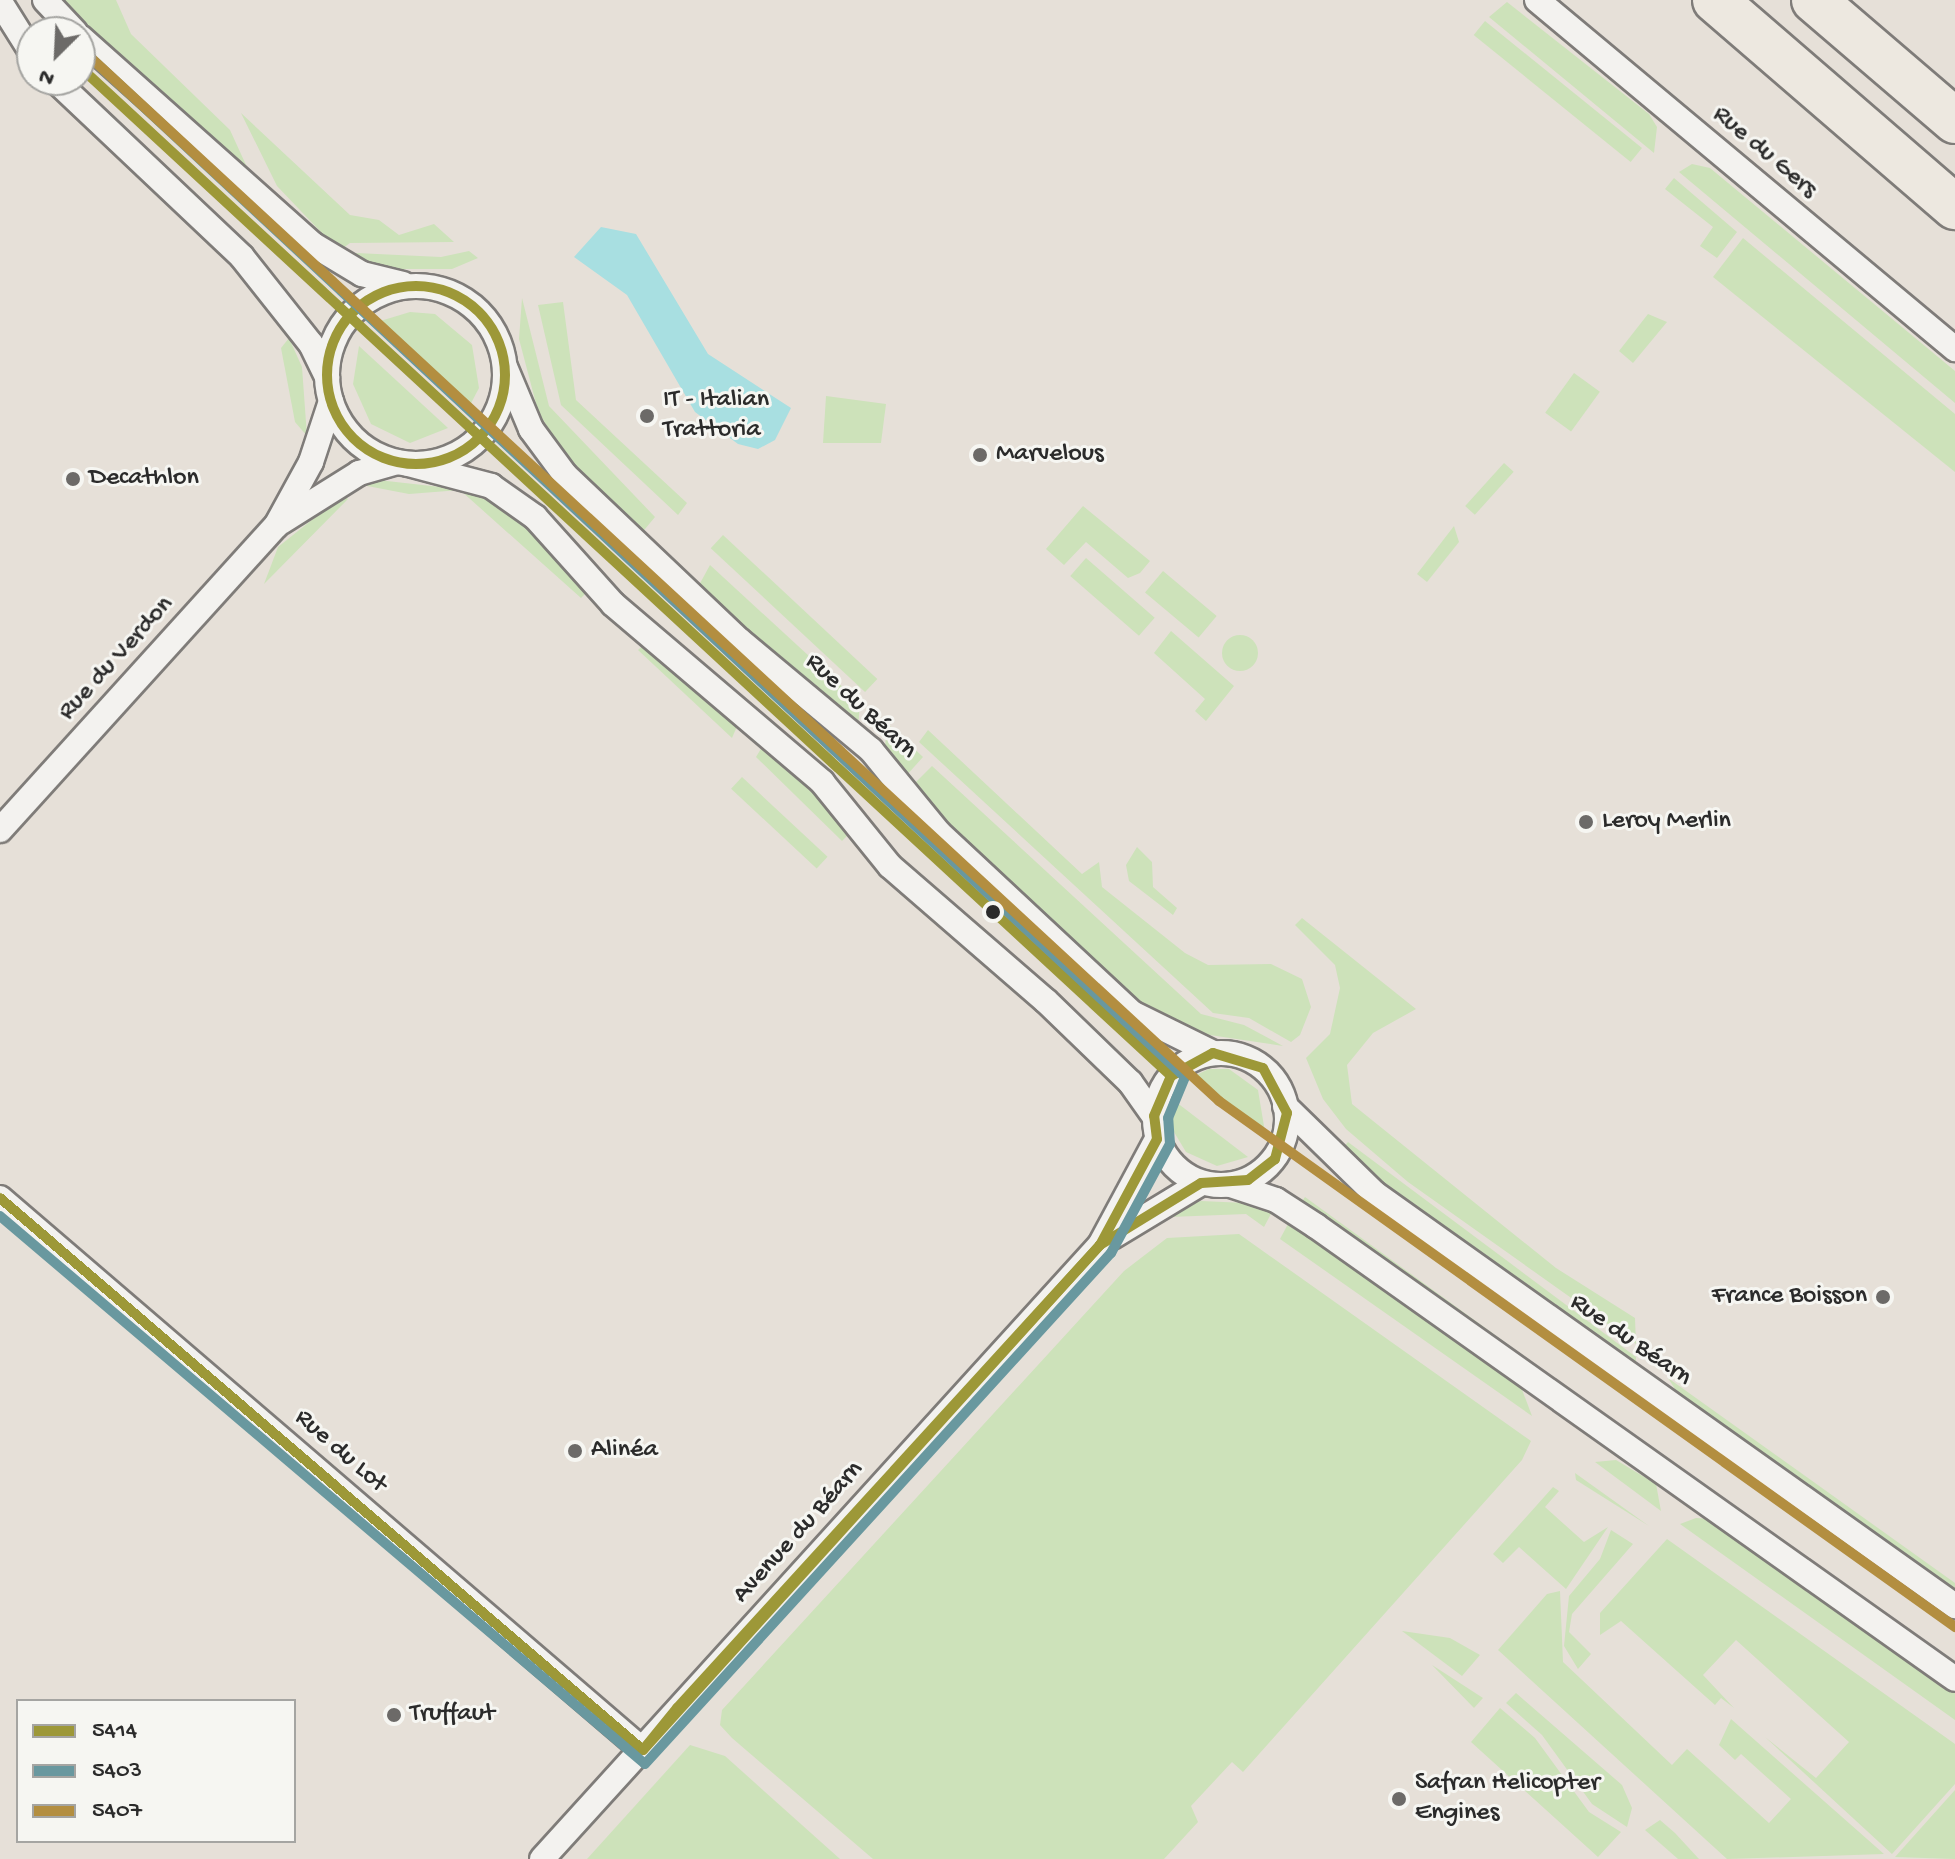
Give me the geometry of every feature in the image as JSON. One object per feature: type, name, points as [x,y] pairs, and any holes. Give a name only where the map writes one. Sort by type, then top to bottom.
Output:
[{"type":"highway","points":[[1715,0],[1955,207]]},
{"type":"highway","points":[[1814,0],[1955,121]]},
{"type":"street","points":[[45,0],[60,16]]},
{"type":"street","name":"Rue du Gers","points":[[1537,0],[1955,349]]},
{"type":"street","points":[[0,2],[16,28]]},
{"type":"street","points":[[96,51],[312,244],[362,274],[414,286],[471,305],[496,335],[505,367],[501,401],[479,437],[454,456],[402,463]]},
{"type":"street","points":[[72,96],[242,257],[311,344],[329,389],[358,442],[402,463],[491,486],[535,517],[613,604],[822,782],[890,866],[1057,1011],[1130,1082],[1174,1166],[1201,1183],[1231,1185],[1276,1200],[1316,1226],[1955,1679]]},
{"type":"street","points":[[329,389],[329,353],[348,317],[381,292],[414,286]]},
{"type":"street","name":"Rue du Béarn","points":[[505,367],[546,453],[591,501],[739,640],[862,742],[939,833],[1132,1013],[1213,1053]]},
{"type":"street","name":"Rue du Verdon","points":[[0,830],[276,526],[311,462],[329,389]]},
{"type":"street","name":"Rue du Verdon","points":[[276,526],[359,473],[402,463]]},
{"type":"street","points":[[1156,1127],[1171,1076],[1213,1053],[1263,1068],[1285,1106],[1287,1129],[1275,1159],[1231,1185]]},
{"type":"street","name":"Rue du Béarn","points":[[1285,1106],[1374,1193],[1955,1606]]},
{"type":"street","name":"Avenue du Béarn","points":[[1100,1245],[1156,1127]]},
{"type":"street","name":"Avenue du Béarn","points":[[542,1859],[1100,1245],[1201,1183]]},
{"type":"street","name":"Rue du Lot","points":[[0,1198],[643,1750]]},
{"type":"green space","points":[[56,0],[116,0],[131,34],[230,130],[258,191],[96,38],[96,16],[73,16]]},
{"type":"green space","points":[[1507,2],[1649,114],[1657,127],[1654,153],[1489,17]]},
{"type":"green space","points":[[1485,21],[1642,148],[1631,162],[1474,35]]},
{"type":"green space","points":[[241,113],[350,215],[379,220],[399,235],[434,224],[454,242],[350,243],[339,251],[277,186]]},
{"type":"green space","points":[[1692,164],[1710,168],[1955,371],[1955,403],[1679,172]]},
{"type":"green space","points":[[1674,178],[1737,232],[1717,258],[1700,246],[1713,227],[1665,189]]},
{"type":"green space","points":[[1743,238],[1955,414],[1955,472],[1713,277]]},
{"type":"green space","points":[[469,251],[478,258],[452,269],[382,269],[352,259],[356,253],[441,257]]},
{"type":"green space","points":[[522,298],[549,406],[655,517],[640,535],[558,446],[538,411],[519,339]]},
{"type":"green space","points":[[563,302],[576,400],[687,503],[678,515],[561,405],[538,305]]},
{"type":"green space","points":[[410,312],[435,314],[472,345],[479,388],[469,407],[377,322]]},
{"type":"green space","points":[[1648,314],[1667,322],[1633,363],[1619,351]]},
{"type":"green space","points":[[289,338],[302,367],[307,436],[295,422],[281,348]]},
{"type":"green space","points":[[359,346],[448,428],[410,443],[371,424],[353,384]]},
{"type":"green space","points":[[1574,373],[1600,392],[1571,431],[1545,413]]},
{"type":"green space","points":[[826,396],[886,404],[881,443],[823,443]]},
{"type":"green space","points":[[1504,463],[1514,472],[1475,515],[1465,506]]},
{"type":"green space","points":[[378,480],[476,491],[523,516],[589,590],[581,598],[460,490],[409,494],[362,485]]},
{"type":"green space","points":[[343,495],[348,499],[264,584],[278,547]]},
{"type":"green space","points":[[1083,506],[1150,561],[1140,573],[1128,578],[1086,542],[1064,565],[1046,549]]},
{"type":"green space","points":[[1454,526],[1459,542],[1427,582],[1417,574]]},
{"type":"green space","points":[[723,535],[877,679],[865,692],[711,548]]},
{"type":"green space","points":[[1086,558],[1155,618],[1139,636],[1070,576]]},
{"type":"green space","points":[[710,565],[860,703],[858,728],[698,587]]},
{"type":"green space","points":[[1163,571],[1217,616],[1199,637],[1145,592]]},
{"type":"green space","points":[[1171,631],[1234,686],[1206,721],[1195,711],[1205,699],[1154,653]]},
{"type":"green space","points":[[1240,635],[1252,641],[1258,653],[1252,665],[1240,671],[1228,665],[1222,653],[1228,641]]},
{"type":"green space","points":[[647,642],[738,724],[732,738],[638,650]]},
{"type":"green space","points":[[888,724],[923,757],[906,776],[885,745]]},
{"type":"green space","points":[[928,730],[1082,874],[1099,862],[1102,887],[1185,953],[1208,965],[1271,964],[1302,979],[1311,1007],[1300,1035],[1291,1042],[1249,1018],[1213,1013],[919,742]]},
{"type":"green space","points":[[765,742],[852,831],[842,841],[756,757]]},
{"type":"green space","points":[[932,766],[1201,1014],[1244,1025],[1283,1046],[1203,1034],[1139,1006],[943,823],[915,783]]},
{"type":"green space","points":[[742,777],[828,857],[817,868],[731,789]]},
{"type":"green space","points":[[1137,847],[1152,862],[1153,887],[1177,908],[1173,915],[1129,881],[1126,865]]},
{"type":"green space","points":[[1302,918],[1416,1009],[1373,1033],[1347,1065],[1352,1104],[1556,1268],[1635,1318],[1636,1344],[1408,1182],[1346,1129],[1323,1099],[1306,1058],[1330,1034],[1340,988],[1335,965],[1295,925]]},
{"type":"green space","points":[[1209,1069],[1229,1069],[1258,1090],[1265,1132],[1194,1076]]},
{"type":"green space","points":[[1172,1099],[1248,1157],[1217,1166],[1186,1152],[1171,1127]]},
{"type":"green space","points":[[1348,1142],[1636,1357],[1636,1369],[1380,1180],[1343,1148]]},
{"type":"green space","points":[[1305,1197],[1951,1667],[1945,1676],[1299,1206]]},
{"type":"green space","points":[[1201,1201],[1246,1203],[1272,1212],[1264,1227],[1246,1214],[1170,1217],[1167,1211]]},
{"type":"green space","points":[[1289,1222],[1518,1379],[1532,1416],[1280,1239]]},
{"type":"green space","points":[[1239,1234],[1531,1441],[1522,1460],[1243,1772],[1232,1762],[1191,1806],[1198,1822],[1164,1859],[873,1859],[732,1738],[720,1725],[722,1710],[1124,1271],[1167,1238]]},
{"type":"green space","points":[[1503,1305],[1522,1309],[1955,1614],[1955,1627]]},
{"type":"green space","points":[[1668,1378],[1955,1583],[1955,1597],[1682,1400]]},
{"type":"green space","points":[[1616,1460],[1656,1484],[1661,1511],[1595,1462]]},
{"type":"green space","points":[[1575,1473],[1649,1526],[1576,1480]]},
{"type":"green space","points":[[1553,1487],[1559,1491],[1545,1507],[1584,1542],[1608,1527],[1566,1589],[1519,1547],[1503,1563],[1493,1554]]},
{"type":"green space","points":[[1696,1518],[1712,1519],[1955,1689],[1955,1720],[1680,1524]]},
{"type":"green space","points":[[1611,1530],[1633,1544],[1572,1614],[1569,1632],[1591,1654],[1578,1669],[1564,1646],[1569,1596],[1600,1559]]},
{"type":"green space","points":[[1667,1539],[1955,1744],[1955,1784],[1892,1854],[1765,1737],[1816,1778],[1849,1742],[1736,1640],[1703,1675],[1734,1708],[1721,1698],[1715,1705],[1621,1621],[1600,1635],[1600,1613]]},
{"type":"green space","points":[[1560,1591],[1563,1662],[1672,1765],[1687,1749],[1769,1823],[1791,1799],[1741,1754],[1735,1760],[1719,1745],[1731,1719],[1884,1854],[1727,1859],[1498,1650],[1547,1594]]},
{"type":"green space","points":[[1402,1631],[1450,1638],[1480,1655],[1462,1676]]},
{"type":"green space","points":[[1432,1665],[1483,1698],[1474,1708]]},
{"type":"green space","points":[[1516,1693],[1622,1785],[1632,1808],[1627,1827],[1592,1804],[1542,1735],[1506,1703]]},
{"type":"green space","points":[[1500,1708],[1535,1738],[1589,1812],[1621,1832],[1598,1857],[1471,1742]]},
{"type":"green space","points":[[690,1745],[725,1756],[840,1859],[587,1859]]},
{"type":"green space","points":[[1955,1790],[1955,1859],[1895,1857]]},
{"type":"green space","points":[[1660,1820],[1699,1859],[1678,1859],[1645,1830]]},
{"type":"water","points":[[601,227],[636,234],[708,354],[791,408],[775,440],[758,449],[738,444],[695,412],[627,295],[574,257]]},
{"type":"transit line","name":"5403","points":[[0,1216],[645,1764],[1111,1253],[1170,1144],[1168,1118],[1185,1077],[96,63]]},
{"type":"transit line","name":"5407","points":[[96,63],[1219,1101],[1955,1627]]},
{"type":"transit line","name":"5414","points":[[96,82],[1171,1076]]},
{"type":"transit line","name":"5414","points":[[416,286],[450,293],[479,312],[498,341],[505,375],[498,409],[479,438],[450,457],[416,464],[382,457],[353,438],[334,409],[327,375],[334,341],[353,312],[382,293],[416,286]]},
{"type":"transit line","name":"5414","points":[[1213,1053],[1263,1068],[1287,1113],[1275,1159],[1248,1180],[1201,1183],[1100,1245],[1157,1139],[1154,1116],[1171,1076],[1213,1053]]},
{"type":"transit line","name":"5414","points":[[0,1198],[643,1750]]},
{"type":"transit line","name":"5414","points":[[1100,1245],[643,1750],[677,1708],[1100,1245]]},
{"type":"place","name":"IT - Italian Trattoria","points":[[647,416]]},
{"type":"place","name":"Marvelous","points":[[980,455]]},
{"type":"place","name":"Decathlon","points":[[73,479]]},
{"type":"place","name":"Leroy Merlin","points":[[1586,822]]},
{"type":"place","name":"France Boisson","points":[[1883,1297]]},
{"type":"place","name":"Alinéa","points":[[575,1451]]},
{"type":"place","name":"Truffaut","points":[[394,1715]]},
{"type":"place","name":"Safran Helicopter Engines","points":[[1399,1799]]}]
